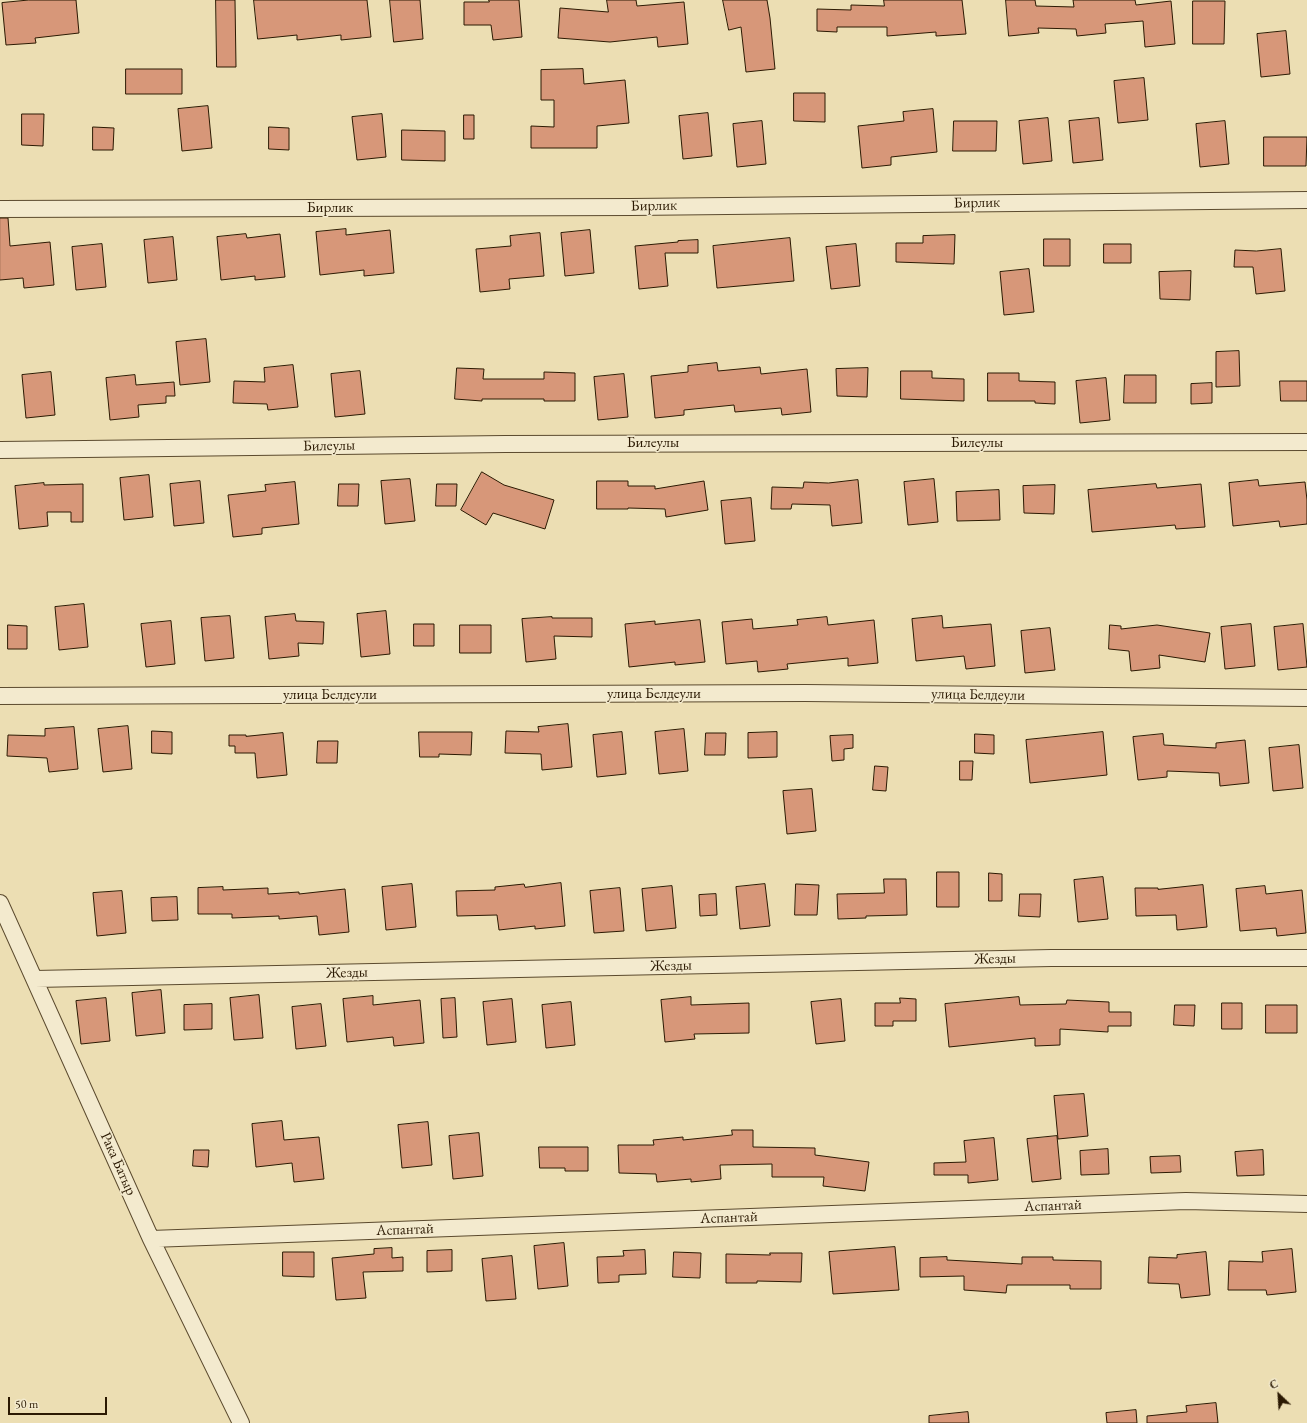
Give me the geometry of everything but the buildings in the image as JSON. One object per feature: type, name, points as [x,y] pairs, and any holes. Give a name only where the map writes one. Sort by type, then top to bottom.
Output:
[{"type":"street","name":"Бирлик","points":[[0,209],[631,207],[1307,200]]},
{"type":"street","name":"Билеулы","points":[[0,450],[521,444],[1307,442]]},
{"type":"street","name":"улица Белдеули","points":[[0,696],[804,693],[1307,698]]},
{"type":"street","name":"Рака Батыр","points":[[0,903],[151,1239],[242,1423]]},
{"type":"street","name":"Жезды","points":[[35,979],[1051,958],[1307,958]]},
{"type":"street","name":"Аспантай","points":[[151,1239],[1186,1201],[1307,1204]]}]
